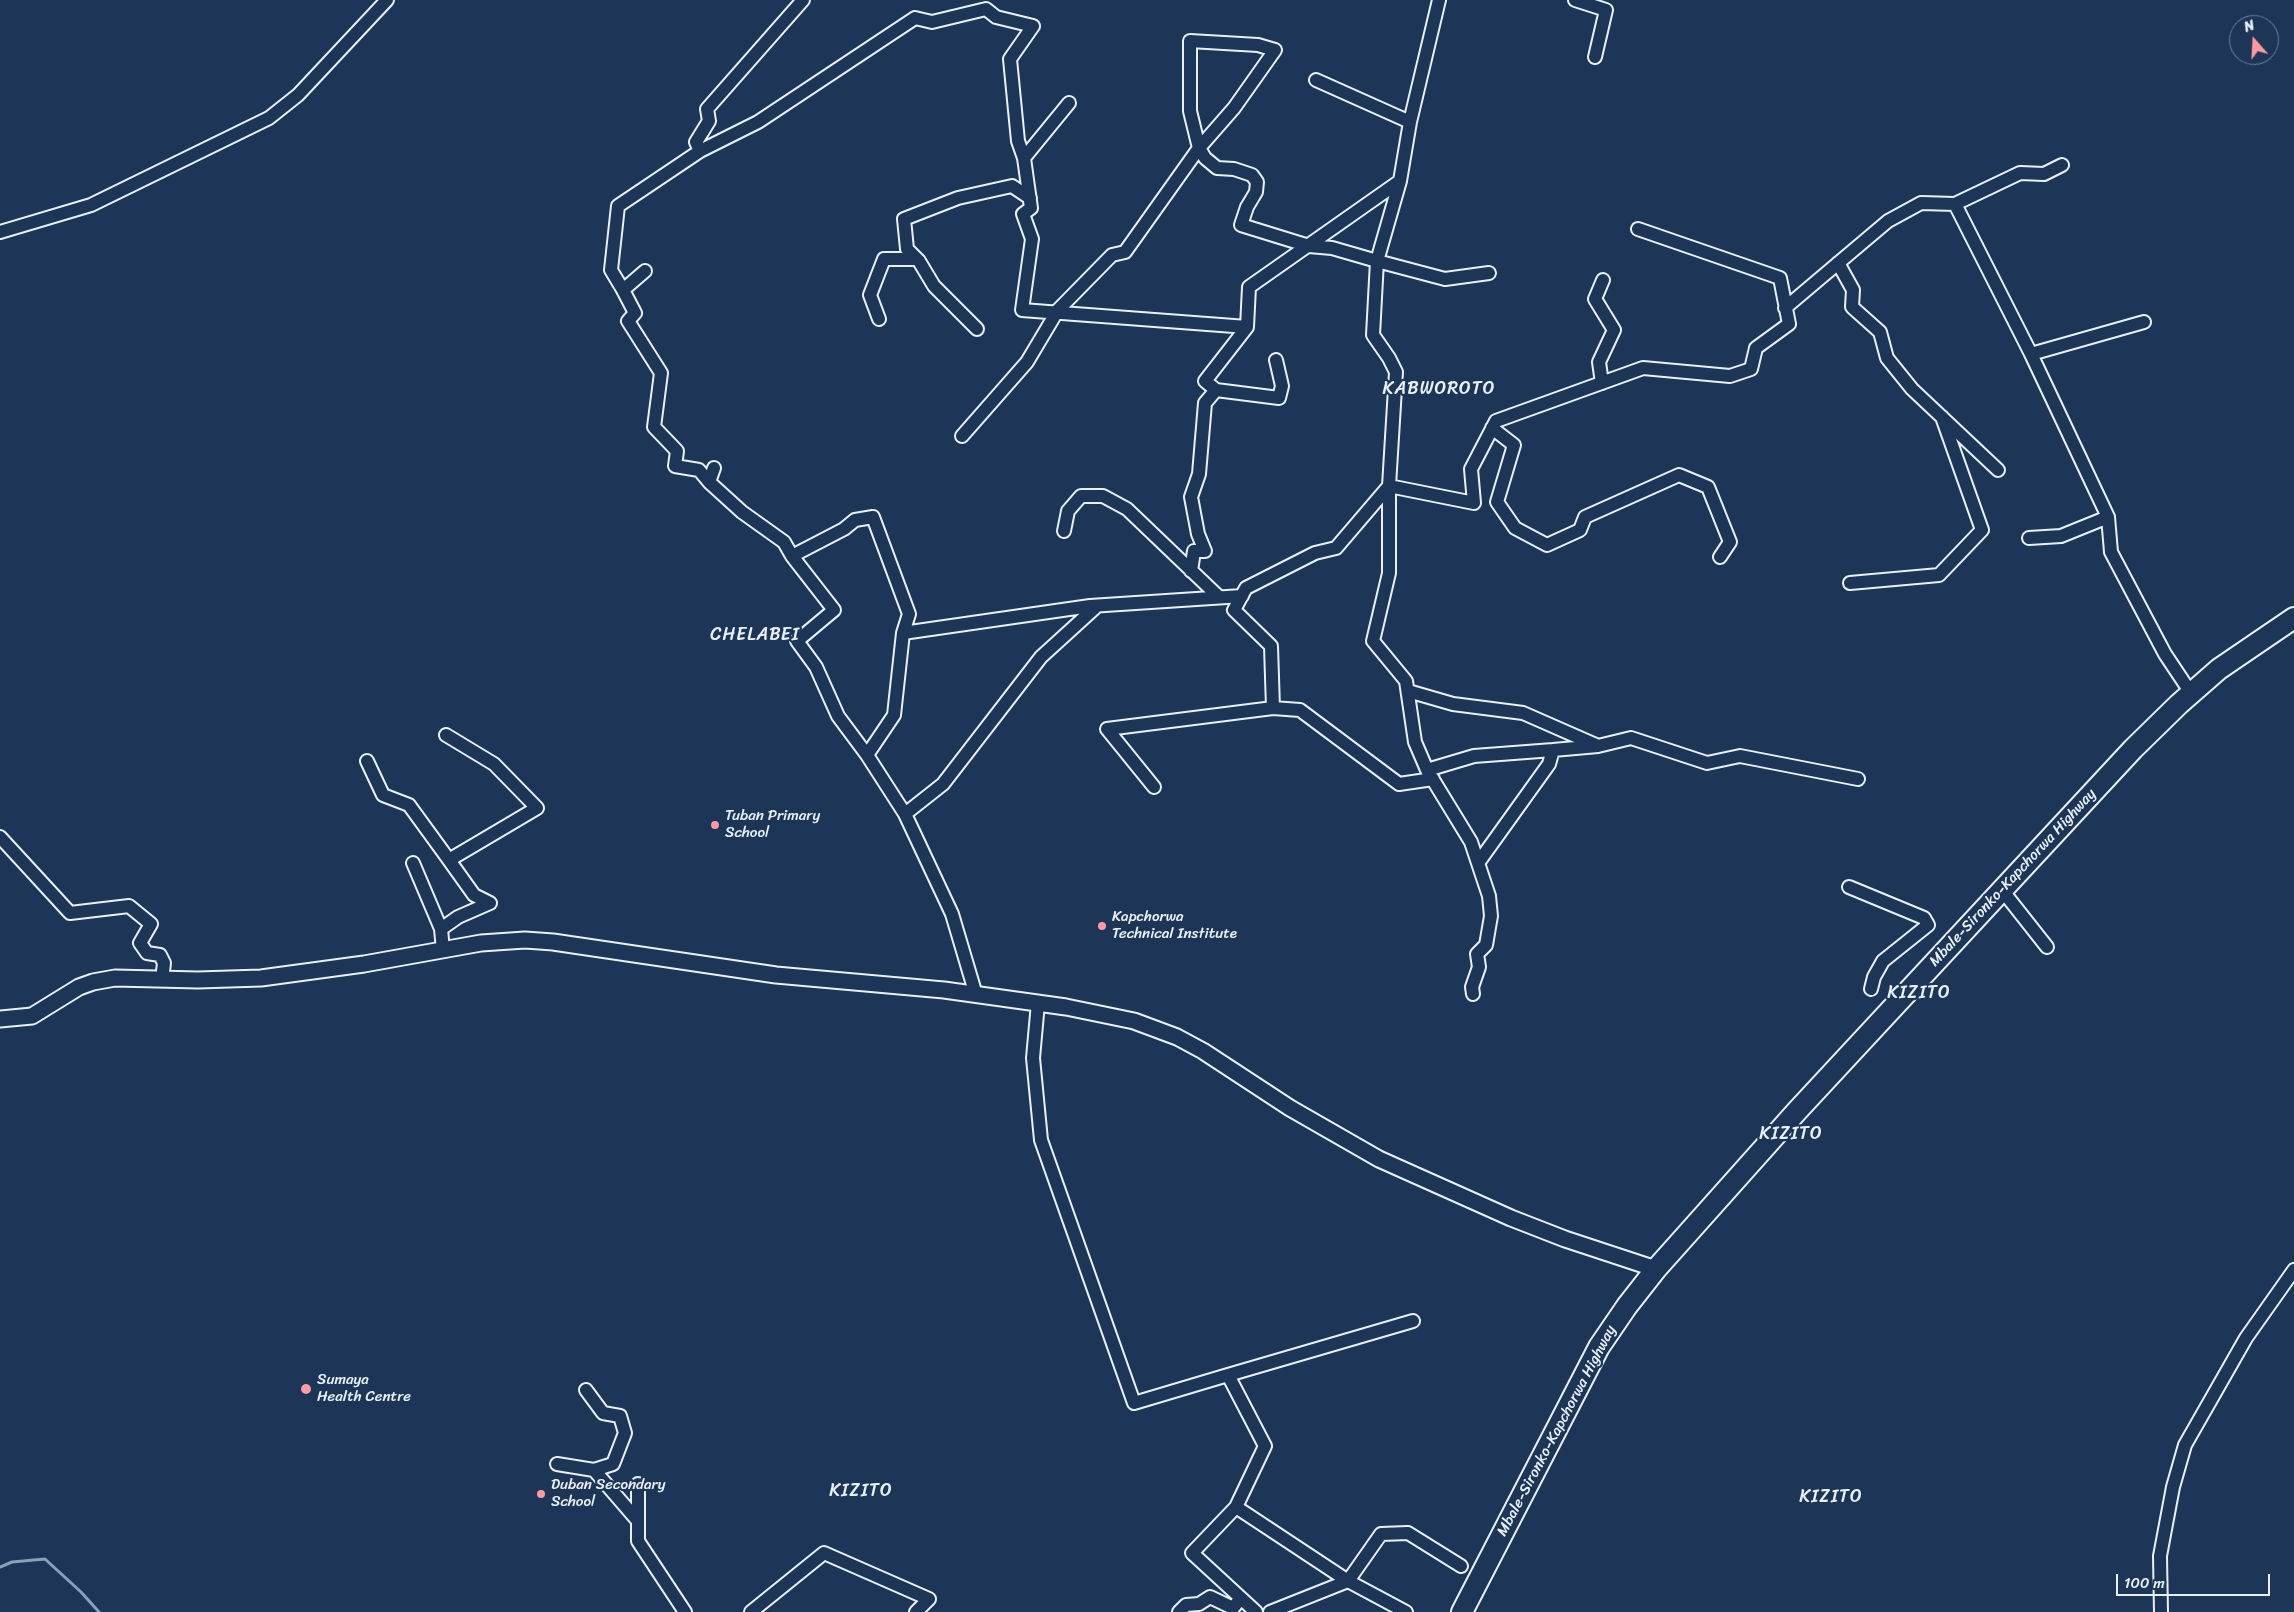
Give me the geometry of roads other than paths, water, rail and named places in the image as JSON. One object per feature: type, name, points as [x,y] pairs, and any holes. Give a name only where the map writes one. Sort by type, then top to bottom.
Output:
[{"type":"main road","name":"Mbale-Sironko-Kapchorwa Highway","points":[[1462,1612],[1600,1347],[1626,1306],[1656,1269],[1797,1111],[2132,749],[2219,669],[2294,618]]},
{"type":"street","points":[[0,232],[91,205],[269,118],[298,95],[387,0]]},
{"type":"street","points":[[700,151],[696,142],[709,121],[707,109],[803,0]]},
{"type":"street","points":[[1438,0],[1410,122],[1400,181],[1377,262],[1373,335],[1396,372],[1389,486],[1389,574],[1373,641],[1406,680],[1415,742],[1430,775],[1471,842],[1489,896],[1492,916],[1486,945],[1477,954],[1479,967],[1472,987],[1473,994]]},
{"type":"street","points":[[1575,0],[1606,10],[1595,57]]},
{"type":"street","points":[[976,995],[952,914],[905,814],[867,755],[838,716],[816,667],[797,641],[834,610],[792,556],[784,542],[742,512],[698,470],[675,466],[677,452],[654,427],[661,373],[628,321],[635,313],[611,270],[618,206],[700,151],[758,122],[915,18],[932,22],[986,9],[996,17],[1033,26],[1010,59],[1018,141],[1024,158],[1031,208],[1023,214],[1032,238],[1022,310],[1247,327]]},
{"type":"street","points":[[962,436],[1027,362],[1056,313],[1112,255],[1125,252],[1199,148],[1234,108],[1274,50],[1258,45],[1190,41],[1190,111],[1199,148],[1205,158],[1217,168],[1234,169],[1252,175],[1257,182],[1256,192],[1247,207],[1242,225],[1309,246],[1332,248],[1377,262],[1445,279],[1489,273]]},
{"type":"street","points":[[1316,80],[1410,122]]},
{"type":"street","points":[[1024,158],[1069,103]]},
{"type":"street","points":[[1786,308],[1888,221],[1921,202],[1955,204],[2020,173],[2044,174],[2062,164]]},
{"type":"street","points":[[1276,360],[1282,386],[1279,398],[1216,390],[1206,381],[1247,327],[1250,287],[1400,181]]},
{"type":"street","points":[[977,329],[934,286],[917,259],[907,249],[904,218],[958,198],[1012,186],[1030,198]]},
{"type":"street","points":[[1955,204],[2031,354],[2108,516],[2110,552],[2165,654],[2191,694]]},
{"type":"street","points":[[1389,486],[1474,503],[1471,469],[1496,421],[1643,368],[1730,376],[1751,369],[1756,348],[1789,324],[1780,278],[1638,230]]},
{"type":"street","points":[[879,319],[870,295],[884,259],[917,259]]},
{"type":"street","points":[[1838,263],[1853,290],[1852,306],[1880,332],[1887,358],[1912,389],[1998,470]]},
{"type":"street","points":[[623,290],[645,271]]},
{"type":"street","points":[[1602,383],[1599,362],[1614,330],[1595,299],[1603,280]]},
{"type":"street","points":[[2031,354],[2144,322]]},
{"type":"street","points":[[1191,570],[1194,551],[1205,551],[1198,534],[1191,497],[1199,474],[1205,403],[1216,390]]},
{"type":"street","points":[[1850,582],[1939,575],[1982,530],[1942,417]]},
{"type":"street","points":[[1492,428],[1514,445],[1497,502],[1515,528],[1547,545],[1580,530],[1585,517],[1679,475],[1708,487],[1730,542],[1720,557]]},
{"type":"street","points":[[709,482],[714,468]]},
{"type":"street","points":[[1273,708],[1270,646],[1234,610],[1246,588],[1315,553],[1336,548],[1389,486]]},
{"type":"street","points":[[1064,532],[1068,511],[1081,496],[1103,496],[1127,509],[1219,597]]},
{"type":"street","points":[[2029,538],[2061,536],[2108,516]]},
{"type":"street","points":[[792,556],[844,529],[855,520],[873,518],[909,614],[903,633],[894,715],[867,755]]},
{"type":"street","points":[[903,633],[1097,606],[1242,596]]},
{"type":"street","points":[[905,814],[943,784],[1041,657],[1097,606]]},
{"type":"street","points":[[1408,691],[1453,704],[1524,713],[1598,746]]},
{"type":"street","points":[[1154,787],[1107,729],[1273,708],[1300,710],[1399,784],[1430,775],[1474,756],[1598,746],[1631,738],[1707,762],[1728,760],[1740,756],[1858,778]]},
{"type":"street","points":[[446,735],[494,764],[537,808],[450,860]]},
{"type":"street","points":[[1478,863],[1549,764],[1553,750]]},
{"type":"street","points":[[367,761],[383,795],[409,805],[474,895],[490,903],[458,917],[441,929]]},
{"type":"street","points":[[0,837],[70,912],[129,906],[151,924],[140,943],[147,953],[160,955],[164,962],[162,980]]},
{"type":"street","points":[[413,863],[441,929],[443,950]]},
{"type":"street","points":[[1849,887],[1924,918],[1928,925],[1883,961],[1874,978],[1871,989]]},
{"type":"street","points":[[2002,890],[2047,947]]},
{"type":"street","points":[[0,1019],[32,1016],[79,987],[115,978],[162,980],[261,978],[364,964],[482,943],[525,940],[553,942],[776,975],[944,990],[1038,1003],[1134,1021],[1169,1034],[1203,1051],[1290,1108],[1379,1159],[1520,1221],[1656,1269]]},
{"type":"street","points":[[1038,1003],[1034,1058],[1041,1140],[1134,1403],[1413,1321]]},
{"type":"street","points":[[2161,1612],[2160,1556],[2173,1487],[2185,1445],[2246,1338],[2294,1270]]},
{"type":"street","points":[[1228,1374],[1266,1446],[1236,1507],[1192,1553],[1256,1612]]},
{"type":"street","points":[[557,1464],[594,1470],[613,1464],[625,1433],[620,1416],[603,1413],[586,1390]]},
{"type":"street","points":[[594,1470],[638,1520]]},
{"type":"street","points":[[638,1484],[638,1541],[685,1612]]},
{"type":"street","points":[[1236,1507],[1348,1581],[1406,1612]]},
{"type":"street","points":[[1270,1612],[1348,1581],[1381,1534],[1408,1534],[1460,1566]]},
{"type":"street","points":[[751,1612],[824,1552],[929,1598],[916,1612]]},
{"type":"street","points":[[1179,1612],[1186,1605],[1199,1604],[1210,1598],[1233,1608],[1241,1598]]},
{"type":"waterway","points":[[0,1567],[12,1562],[45,1559],[81,1592],[99,1612]]},
{"type":"place","name":"Tuban Primary School","points":[[715,825]]},
{"type":"place","name":"Kapchorwa Technical Institute","points":[[1102,926]]},
{"type":"place","name":"Sumaya Health Centre","points":[[306,1389]]},
{"type":"place","name":"Duban Secondary School","points":[[541,1494]]},
{"type":"district","name":"KABWOROTO","points":[[1439,389]]},
{"type":"district","name":"CHELABEI","points":[[755,635]]},
{"type":"district","name":"KIZITO","points":[[1919,993]]},
{"type":"district","name":"KIZITO","points":[[1791,1134]]},
{"type":"district","name":"KIZITO","points":[[861,1491]]},
{"type":"district","name":"KIZITO","points":[[1831,1497]]}]
